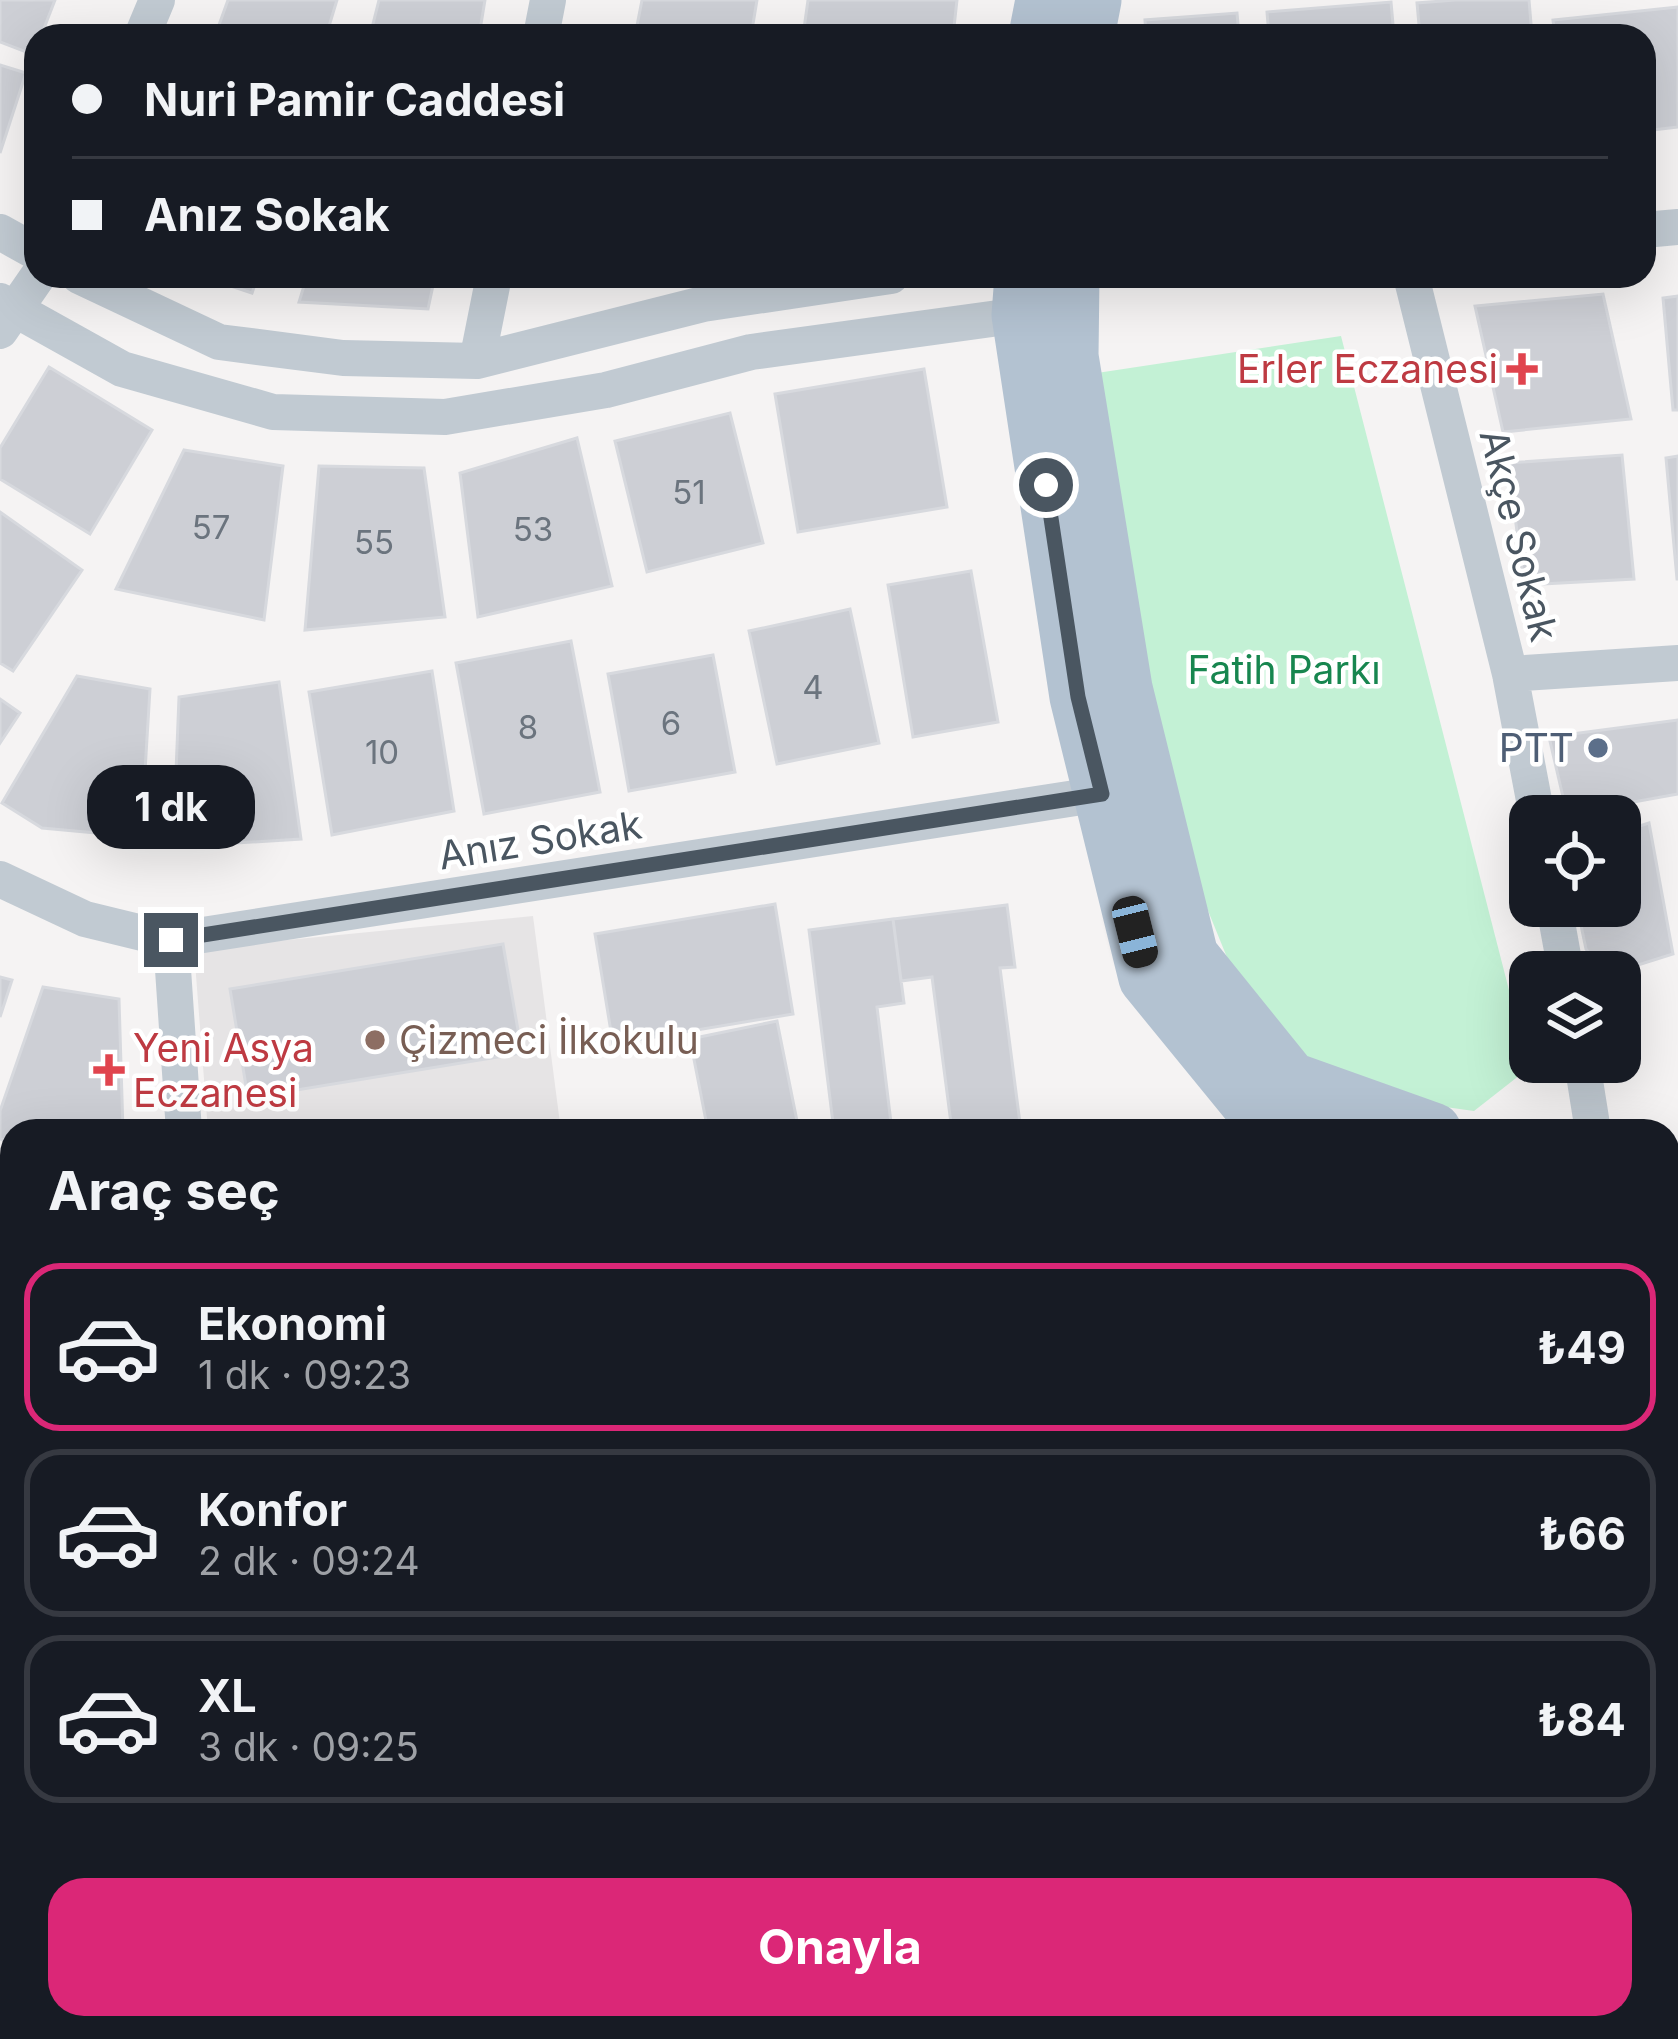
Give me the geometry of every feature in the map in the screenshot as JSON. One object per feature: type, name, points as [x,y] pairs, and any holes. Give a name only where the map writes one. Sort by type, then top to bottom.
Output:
[{"type":"main road","points":[[1071,288],[1070,356],[1124,688],[1190,956],[1290,1080],[1399,1119]]},
{"type":"main road","points":[[1021,295],[1078,697],[1147,978],[1262,1119]]},
{"type":"street","points":[[28,288],[5,314],[122,369],[273,412],[445,417],[606,390],[751,352],[1021,295]]},
{"type":"street","points":[[104,288],[219,342],[343,358],[477,361],[703,304],[810,288]]},
{"type":"street","points":[[477,361],[492,288]]},
{"type":"street","name":"Akçe Sokak","points":[[1414,288],[1510,674],[1533,795]]},
{"type":"street","points":[[1510,674],[1678,662]]},
{"type":"street","name":"Anız Sokak","points":[[0,878],[85,919],[171,940],[1102,794]]},
{"type":"street","points":[[171,940],[183,1119]]},
{"type":"street","points":[[1586,1083],[1592,1119]]},
{"type":"shaded area","name":"Çizmeci İlkokulu","points":[[533,916],[559,1119],[207,1119],[194,949]]},
{"type":"green space","name":"Fatih Parkı","points":[[1341,336],[1509,990],[1510,1083],[1474,1111],[1395,1100],[1309,1060],[1237,982],[1198,886],[1147,692],[1097,373]]},
{"type":"building","points":[[0,0],[55,0],[46,24],[24,24],[24,51],[0,42]]},
{"type":"building","points":[[228,0],[337,0],[330,24],[219,24]]},
{"type":"building","points":[[379,0],[485,0],[481,24],[373,24]]},
{"type":"building","points":[[642,0],[757,0],[753,24],[637,24]]},
{"type":"building","points":[[808,0],[957,0],[954,24],[805,24]]},
{"type":"building","points":[[1529,0],[1531,24],[1419,24],[1417,3]]},
{"type":"building","points":[[1391,2],[1393,24],[1268,24],[1267,12]]},
{"type":"building","points":[[1678,7],[1678,127],[1656,130],[1656,24],[1554,24],[1553,20]]},
{"type":"building","points":[[1237,13],[1238,24],[1145,24],[1145,20]]},
{"type":"building","points":[[0,65],[24,72],[24,79],[0,153]]},
{"type":"building","points":[[303,288],[432,288],[428,309],[299,302]]},
{"type":"building","points":[[1603,294],[1631,419],[1503,432],[1475,306]]},
{"type":"building","points":[[1678,296],[1678,410],[1673,410],[1663,298]]},
{"type":"building","points":[[49,367],[152,430],[90,534],[0,479],[0,448]]},
{"type":"building","points":[[924,369],[947,507],[798,532],[775,394]]},
{"type":"building","points":[[730,413],[763,543],[647,572],[615,441]]},
{"type":"building","points":[[577,438],[612,586],[478,617],[460,473]]},
{"type":"building","points":[[184,450],[283,466],[264,620],[116,589]]},
{"type":"building","points":[[1622,455],[1634,579],[1524,585],[1508,463]]},
{"type":"building","points":[[1678,456],[1678,579],[1677,579],[1666,458]]},
{"type":"building","points":[[319,466],[424,468],[445,617],[305,630]]},
{"type":"building","points":[[0,512],[82,570],[13,671],[0,663]]},
{"type":"building","points":[[971,571],[998,722],[913,737],[888,585]]},
{"type":"building","points":[[850,609],[879,743],[777,764],[749,631]]},
{"type":"building","points":[[571,641],[600,792],[484,814],[456,663]]},
{"type":"building","points":[[713,655],[735,772],[629,791],[608,674]]},
{"type":"building","points":[[432,671],[454,811],[332,835],[309,692]]},
{"type":"building","points":[[77,676],[150,689],[141,837],[42,828],[2,803]]},
{"type":"building","points":[[279,682],[301,839],[173,847],[179,697]]},
{"type":"building","points":[[0,699],[20,713],[0,743]]},
{"type":"building","points":[[1678,720],[1678,794],[1641,801],[1641,795],[1563,795],[1549,737]]},
{"type":"building","points":[[1649,823],[1673,954],[1641,964],[1641,951],[1588,951],[1581,927],[1641,927],[1641,825]]},
{"type":"building","points":[[775,904],[793,1014],[613,1044],[595,934]]},
{"type":"building","points":[[1007,905],[1015,967],[1000,968],[1019,1119],[950,1119],[932,977],[901,981],[893,919]]},
{"type":"building","points":[[893,919],[904,1003],[877,1007],[891,1119],[833,1119],[809,930]]},
{"type":"building","points":[[503,944],[522,1053],[248,1098],[230,989]]},
{"type":"building","points":[[0,977],[12,980],[0,1017]]},
{"type":"building","points":[[43,987],[119,999],[123,1119],[0,1119]]},
{"type":"building","points":[[777,1021],[797,1119],[706,1119],[690,1039]]},
{"type":"place","name":"Erler Eczanesi","points":[[1522,369]]},
{"type":"place","name":"PTT","points":[[1598,748]]},
{"type":"place","name":"Çizmeci İlkokulu","points":[[375,1040]]},
{"type":"place","name":"Yeni Asya Eczanesi","points":[[109,1070]]},
{"type":"route","points":[[171,940],[1102,794],[1078,697],[1046,485]]}]
